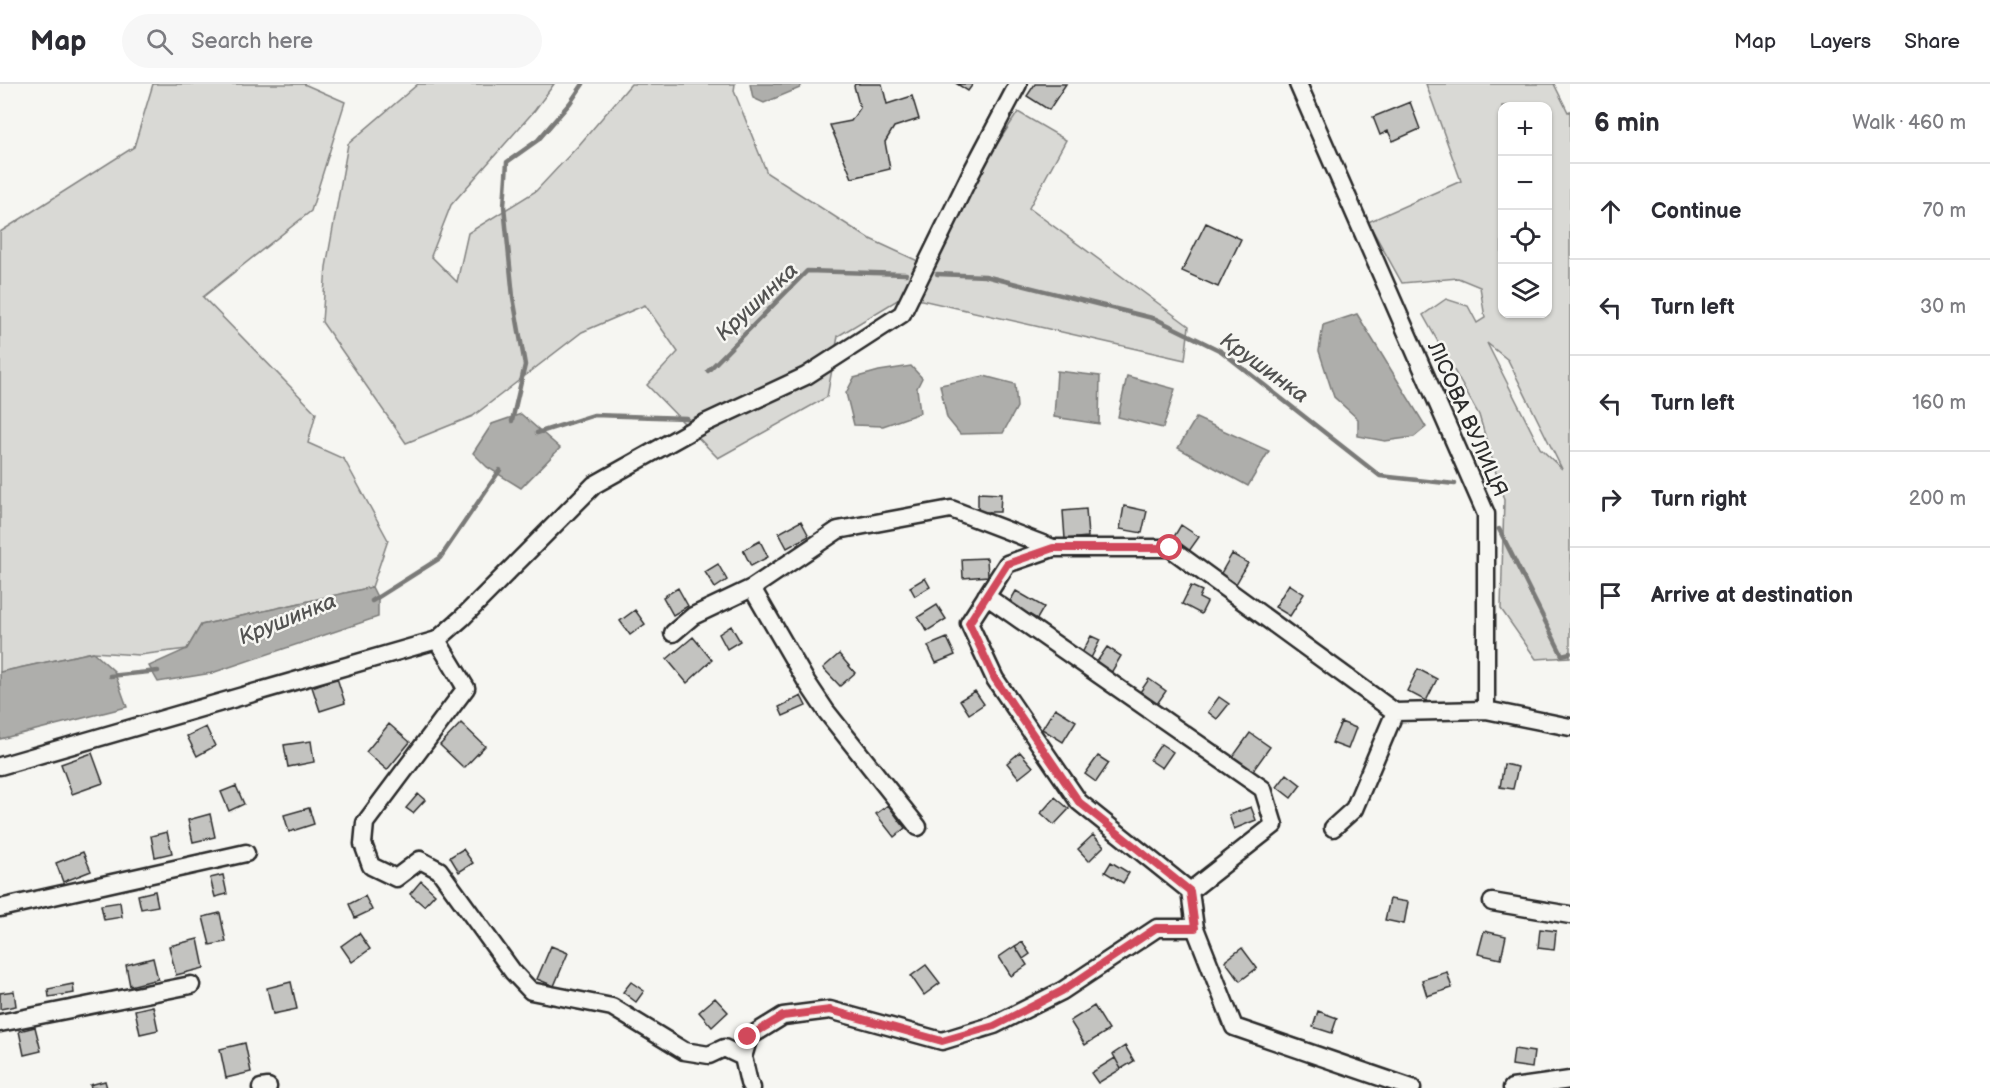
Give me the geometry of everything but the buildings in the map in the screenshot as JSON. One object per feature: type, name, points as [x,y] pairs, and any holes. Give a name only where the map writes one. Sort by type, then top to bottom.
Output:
[{"type":"street","points":[[0,766],[436,640],[462,618],[594,485],[703,424],[806,376],[902,314],[969,177],[1018,84]]},
{"type":"street","name":"ЛІСОВА ВУЛИЦЯ","points":[[1298,84],[1486,514],[1486,710]]},
{"type":"street","points":[[673,633],[693,616],[752,588],[838,530],[951,509],[1053,548]]},
{"type":"street","points":[[1412,1088],[1234,1027],[1195,928],[1190,891],[1079,802],[995,679],[969,623],[1007,564],[1053,548],[1170,548],[1395,712],[1486,710],[1570,727]]},
{"type":"street","points":[[752,588],[826,711],[918,827]]},
{"type":"street","points":[[986,596],[1263,789],[1274,825],[1190,891]]},
{"type":"street","points":[[436,640],[466,688],[365,823],[363,844],[371,866],[396,878],[420,860],[439,870],[513,972],[531,991],[612,1007],[684,1051],[709,1055],[724,1048],[743,1057]]},
{"type":"street","points":[[1333,828],[1354,809],[1395,712]]},
{"type":"street","points":[[0,908],[246,853]]},
{"type":"street","points":[[1492,902],[1570,915]]},
{"type":"street","points":[[752,1088],[743,1057],[748,1037],[783,1016],[830,1010],[942,1041],[994,1026],[1062,991],[1156,928],[1195,928]]},
{"type":"street","points":[[0,1023],[191,985]]},
{"type":"street","points":[[1512,1088],[1570,1080]]},
{"type":"shaded area","points":[[153,84],[304,84],[345,102],[311,211],[203,297],[316,413],[308,443],[344,459],[388,540],[372,587],[201,625],[187,649],[139,655],[93,652],[0,672],[0,232],[134,147]]},
{"type":"shaded area","points":[[418,84],[554,84],[535,110],[451,205],[431,256],[457,282],[468,233],[536,191],[631,84],[735,84],[734,91],[767,173],[868,238],[920,262],[1018,112],[1066,140],[1029,208],[1189,326],[1185,360],[904,296],[838,336],[827,397],[718,458],[647,385],[678,352],[645,305],[582,332],[473,416],[406,443],[322,322],[326,267],[348,144]]},
{"type":"shaded area","points":[[1426,84],[1554,84],[1568,112],[1570,111],[1570,657],[1536,659],[1501,609],[1504,500],[1479,415],[1423,315],[1446,299],[1468,306],[1477,323],[1485,318],[1480,287],[1458,278],[1402,283],[1368,222],[1461,181]],"holes":[[[1487,343],[1508,360],[1562,469],[1540,448]]]},
{"type":"water","points":[[750,84],[802,84],[800,88],[764,103],[753,98]]},
{"type":"water","points":[[1357,314],[1426,427],[1414,437],[1385,441],[1358,436],[1358,419],[1334,397],[1319,351],[1323,325]]},
{"type":"water","points":[[911,366],[922,378],[917,388],[920,413],[883,426],[854,425],[846,393],[854,378]]},
{"type":"water","points":[[1057,371],[1100,376],[1099,424],[1054,417]]},
{"type":"water","points":[[984,376],[1015,384],[1017,407],[1003,433],[960,434],[947,418],[940,385]]},
{"type":"water","points":[[1127,376],[1175,389],[1163,428],[1118,417]]},
{"type":"water","points":[[521,414],[560,448],[521,488],[487,467],[473,453],[492,424]]},
{"type":"water","points":[[1196,418],[1269,451],[1248,486],[1178,448]]},
{"type":"water","points":[[372,587],[378,599],[378,617],[212,673],[158,682],[149,666],[187,649],[201,625]]},
{"type":"water","points":[[93,652],[114,671],[127,707],[0,739],[0,672]]},
{"type":"waterway","name":"Крушинка","points":[[512,421],[525,365],[513,297],[504,206],[507,162],[538,140],[583,84]]},
{"type":"waterway","name":"Крушинка","points":[[708,371],[807,271],[906,274]]},
{"type":"waterway","name":"Крушинка","points":[[937,274],[985,276],[1156,319],[1221,351],[1380,476],[1455,484]]},
{"type":"waterway","name":"Крушинка","points":[[537,433],[594,415],[687,418]]},
{"type":"waterway","name":"Крушинка","points":[[372,601],[440,558],[500,470]]},
{"type":"waterway","name":"Крушинка","points":[[1499,529],[1562,655],[1570,653]]},
{"type":"waterway","name":"Крушинка","points":[[110,676],[158,671]]},
{"type":"route","points":[[748,1037],[783,1016],[830,1010],[942,1041],[994,1026],[1062,991],[1156,928],[1195,928],[1190,891],[1079,802],[995,679],[969,623],[1007,564],[1053,548],[1170,548]]}]
